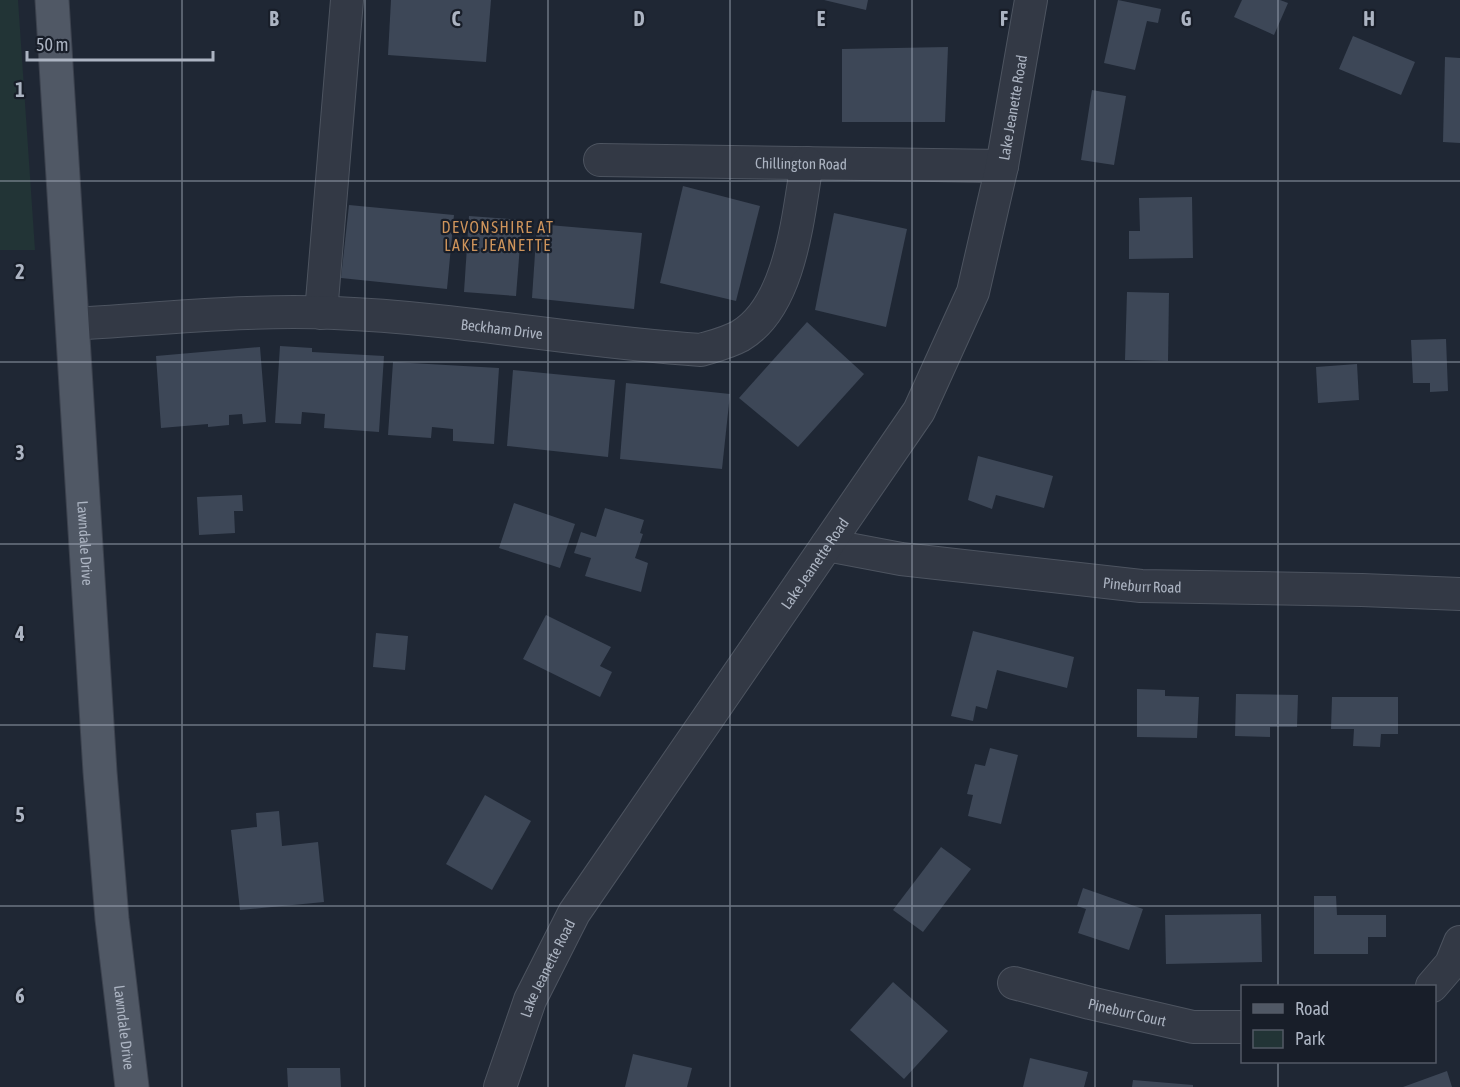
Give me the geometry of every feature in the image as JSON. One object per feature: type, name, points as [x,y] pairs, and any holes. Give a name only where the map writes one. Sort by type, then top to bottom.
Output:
[{"type":"main road","name":"Lawndale Drive","points":[[52,0],[100,772],[112,919],[132,1087]]},
{"type":"street","points":[[321,313],[347,0]]},
{"type":"street","name":"Lake Jeanette Road","points":[[500,1087],[530,999],[574,913],[919,411],[974,292],[1002,166],[1031,0]]},
{"type":"street","name":"Chillington Road","points":[[600,160],[1002,166]]},
{"type":"street","name":"Beckham Drive","points":[[73,324],[272,312],[321,313],[400,317],[701,350],[722,344],[742,334],[760,317],[779,288],[791,257],[807,163]]},
{"type":"street","name":"Pineburr Road","points":[[827,544],[901,559],[1141,586],[1460,594]]},
{"type":"street","points":[[1434,985],[1451,964],[1460,942]]},
{"type":"street","name":"Pineburr Court","points":[[1014,983],[1193,1027],[1241,1027]]},
{"type":"green space","points":[[0,0],[18,0],[35,250],[0,250]]},
{"type":"building","points":[[391,0],[491,0],[486,62],[388,55]]},
{"type":"building","points":[[824,0],[868,0],[866,10]]},
{"type":"building","points":[[1118,0],[1161,9],[1158,23],[1147,21],[1135,70],[1104,63]]},
{"type":"building","points":[[1242,0],[1280,0],[1288,3],[1274,35],[1234,17]]},
{"type":"building","points":[[1353,36],[1415,62],[1401,95],[1339,69]]},
{"type":"building","points":[[948,47],[945,122],[842,122],[842,49]]},
{"type":"building","points":[[1445,57],[1460,58],[1460,143],[1443,142]]},
{"type":"building","points":[[1092,90],[1126,96],[1114,165],[1081,160]]},
{"type":"building","points":[[683,186],[760,206],[736,301],[660,283]]},
{"type":"building","points":[[1192,197],[1193,258],[1129,259],[1129,231],[1140,231],[1139,198]]},
{"type":"building","points":[[349,205],[454,215],[447,289],[341,278]]},
{"type":"building","points":[[834,213],[907,229],[886,327],[815,310]]},
{"type":"building","points":[[469,216],[522,220],[516,296],[464,292]]},
{"type":"building","points":[[537,224],[642,233],[634,309],[532,298]]},
{"type":"building","points":[[1127,292],[1169,293],[1168,361],[1125,360]]},
{"type":"building","points":[[807,322],[864,374],[798,447],[739,398]]},
{"type":"building","points":[[1446,339],[1448,391],[1430,392],[1430,383],[1413,383],[1411,340]]},
{"type":"building","points":[[280,346],[312,348],[312,352],[384,356],[379,432],[324,428],[325,414],[302,412],[301,424],[275,423]]},
{"type":"building","points":[[260,347],[266,422],[243,424],[242,414],[229,415],[229,425],[208,427],[208,424],[161,428],[156,356]]},
{"type":"building","points":[[393,362],[499,368],[494,444],[453,441],[453,429],[432,427],[431,438],[388,435]]},
{"type":"building","points":[[1357,364],[1359,400],[1318,403],[1316,367]]},
{"type":"building","points":[[513,370],[615,380],[608,457],[507,446]]},
{"type":"building","points":[[626,383],[730,394],[722,469],[620,459]]},
{"type":"building","points":[[978,456],[1053,476],[1044,508],[996,495],[992,509],[968,500]]},
{"type":"building","points":[[242,495],[243,511],[234,511],[235,533],[199,535],[197,497]]},
{"type":"building","points":[[514,503],[575,524],[560,568],[499,548]]},
{"type":"building","points":[[605,508],[644,520],[640,533],[643,534],[635,558],[648,563],[641,592],[585,576],[591,558],[574,553],[581,532],[596,537]]},
{"type":"building","points":[[546,615],[611,647],[600,666],[612,672],[600,697],[523,659]]},
{"type":"building","points":[[973,631],[1074,657],[1067,688],[997,670],[987,709],[976,706],[973,721],[951,716]]},
{"type":"building","points":[[376,633],[408,636],[405,670],[373,667]]},
{"type":"building","points":[[1137,689],[1165,690],[1165,696],[1199,697],[1197,738],[1137,737]]},
{"type":"building","points":[[1236,694],[1298,695],[1297,727],[1270,727],[1270,737],[1235,736]]},
{"type":"building","points":[[1332,697],[1398,697],[1398,734],[1381,734],[1380,747],[1353,746],[1354,729],[1331,729]]},
{"type":"building","points":[[990,748],[1018,755],[1001,824],[968,816],[973,795],[967,794],[975,764],[985,766]]},
{"type":"building","points":[[485,795],[531,821],[492,890],[446,864]]},
{"type":"building","points":[[279,811],[282,846],[318,842],[324,902],[240,910],[231,830],[257,827],[256,813]]},
{"type":"building","points":[[941,847],[971,869],[923,932],[893,910]]},
{"type":"building","points":[[1083,888],[1143,909],[1129,950],[1078,933],[1086,909],[1077,906]]},
{"type":"building","points":[[1314,896],[1336,896],[1337,915],[1386,915],[1386,937],[1368,937],[1368,954],[1314,954]]},
{"type":"building","points":[[1261,914],[1262,962],[1166,964],[1165,915]]},
{"type":"building","points":[[893,982],[948,1031],[904,1079],[850,1030]]},
{"type":"building","points":[[633,1054],[692,1068],[687,1087],[625,1087]]},
{"type":"building","points":[[1030,1058],[1088,1072],[1084,1087],[1023,1087]]},
{"type":"building","points":[[287,1068],[340,1068],[341,1087],[288,1087]]},
{"type":"building","points":[[1447,1071],[1452,1087],[1403,1087]]},
{"type":"building","points":[[1133,1080],[1193,1085],[1193,1087],[1132,1087]]},
{"type":"district","name":"DEVONSHIRE AT LAKE JEANETTE","points":[[498,236]]}]
